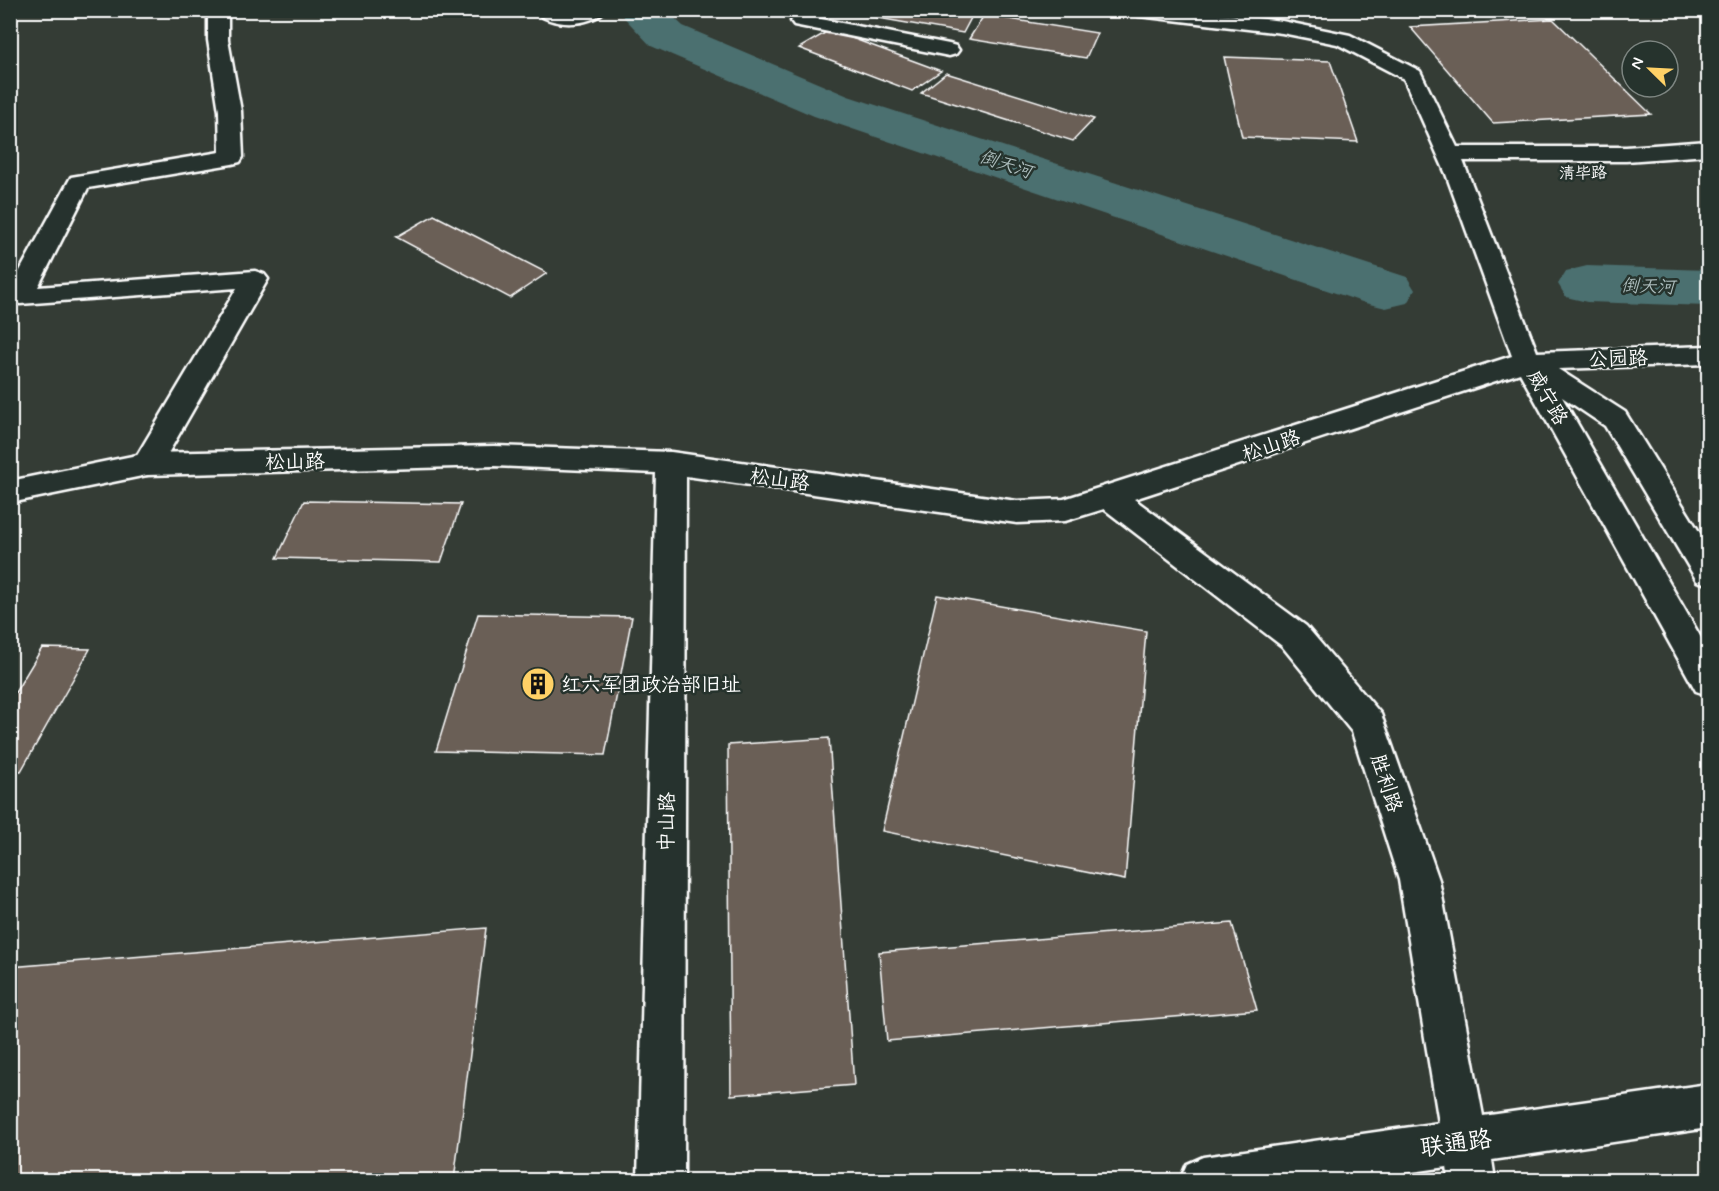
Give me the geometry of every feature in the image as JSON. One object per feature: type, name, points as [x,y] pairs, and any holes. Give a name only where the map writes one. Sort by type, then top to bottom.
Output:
[{"type":"main road","points":[[147,464],[255,279],[20,296],[79,182],[232,157],[230,111],[218,40],[218,10]]},
{"type":"main road","points":[[544,10],[554,18],[569,19],[593,12]]},
{"type":"main road","points":[[814,10],[801,21],[949,50]]},
{"type":"main road","points":[[1139,10],[1282,27],[1343,39],[1413,75],[1454,164],[1527,361]]},
{"type":"main road","points":[[1454,164],[1708,147]]},
{"type":"main road","name":"清毕路","points":[[1454,164],[1637,171],[1708,167]]},
{"type":"main road","name":"公园路","points":[[1527,361],[1708,355]]},
{"type":"main road","name":"松山路","points":[[10,492],[147,464],[494,456],[671,463],[1017,512],[1065,510],[1527,361]]},
{"type":"main road","name":"威宁路","points":[[1527,361],[1615,419],[1708,572]]},
{"type":"main road","name":"威宁路","points":[[1527,361],[1708,681]]},
{"type":"main road","name":"中山路","points":[[661,1180],[671,463]]},
{"type":"main road","name":"胜利路","points":[[1110,497],[1294,636],[1368,725],[1419,880],[1468,1161]]},
{"type":"main road","name":"联通路","points":[[1203,1180],[1468,1161],[1708,1106]]},
{"type":"building","points":[[938,10],[972,16],[963,33],[839,11]]},
{"type":"building","points":[[984,15],[1097,33],[1086,58],[969,39]]},
{"type":"building","points":[[1553,19],[1620,84],[1620,99],[1636,99],[1651,114],[1493,123],[1410,27]]},
{"type":"building","points":[[830,30],[941,71],[912,91],[799,48]]},
{"type":"building","points":[[1224,57],[1330,61],[1358,142],[1242,137]]},
{"type":"building","points":[[946,73],[1094,119],[1073,141],[921,93]]},
{"type":"building","points":[[434,215],[547,273],[510,298],[396,237]]},
{"type":"building","points":[[304,501],[461,504],[441,562],[277,558]]},
{"type":"building","points":[[937,595],[1146,631],[1125,880],[882,831]]},
{"type":"building","name":"红六军团政治部旧址","points":[[478,614],[632,617],[605,755],[436,751]]},
{"type":"building","points":[[42,648],[90,649],[21,771],[10,771],[10,701]]},
{"type":"building","points":[[829,738],[854,1085],[731,1095],[728,745]]},
{"type":"building","points":[[1232,923],[1257,1010],[887,1041],[879,952]]},
{"type":"building","points":[[486,928],[454,1180],[10,1180],[10,967]]},
{"type":"waterway","name":"倒天河","points":[[639,10],[667,36],[831,106],[1386,290]]},
{"type":"waterway","name":"倒天河","points":[[1587,284],[1708,288]]},
{"type":"place","name":"红六军团政治部旧址","points":[[538,684]]}]
